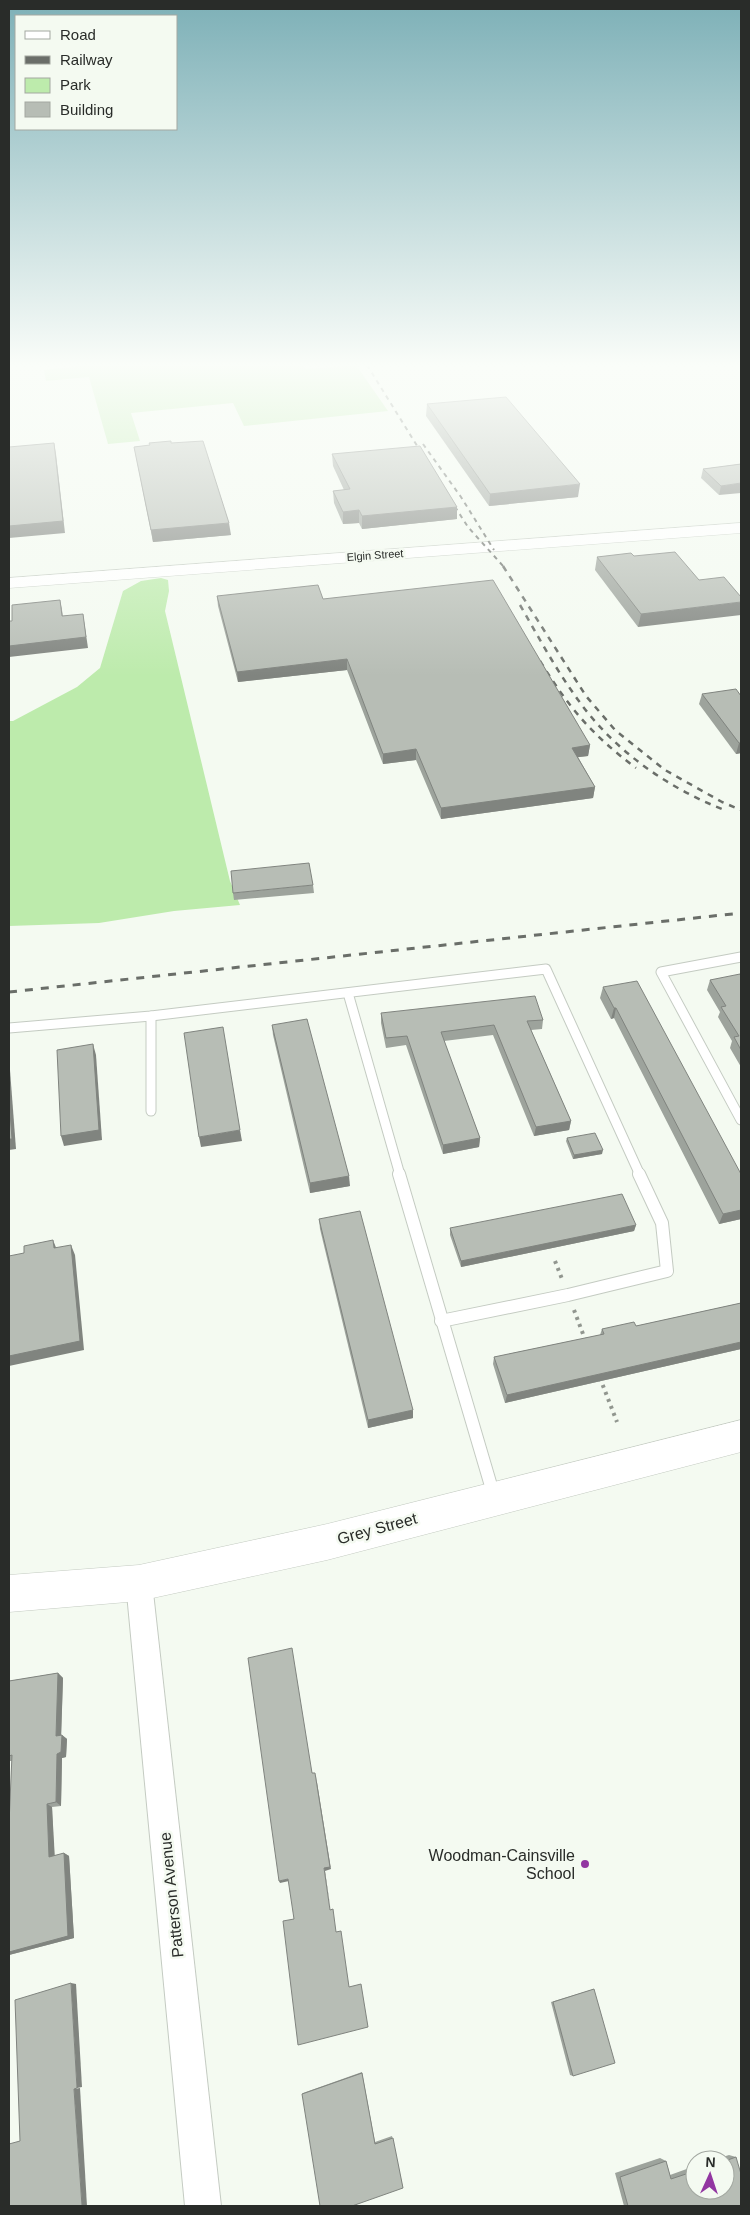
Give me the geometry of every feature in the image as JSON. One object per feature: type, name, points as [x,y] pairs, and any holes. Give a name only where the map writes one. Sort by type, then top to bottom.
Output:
[{"type":"main road","name":"Elgin Street","points":[[9,583],[741,528]]},
{"type":"main road","name":"Grey Street","points":[[9,1594],[139,1583],[327,1542],[741,1436]]},
{"type":"street","name":"Patterson Avenue","points":[[139,1583],[202,2206]]},
{"type":"lane","points":[[741,957],[661,972],[741,1120]]},
{"type":"lane","points":[[9,1028],[151,1016],[546,969],[662,1223],[667,1272],[568,1295],[441,1321]]},
{"type":"lane","points":[[348,993],[441,1321],[495,1498]]},
{"type":"lane","points":[[151,1016],[151,1111]]},
{"type":"path","points":[[555,1260],[589,1350]]},
{"type":"path","points":[[600,1377],[617,1422]]},
{"type":"green space","points":[[161,578],[168,580],[169,591],[165,611],[230,881],[240,905],[174,911],[99,923],[9,926],[9,721],[13,721],[77,687],[100,668],[123,591],[141,581]]},
{"type":"building","points":[[9,468],[57,468],[63,521],[9,526]]},
{"type":"building","points":[[138,468],[212,468],[229,523],[151,530]]},
{"type":"building","points":[[339,468],[434,468],[457,507],[362,516],[359,510],[343,512],[333,491],[350,489]]},
{"type":"building","points":[[472,468],[567,468],[580,484],[490,494]]},
{"type":"building","points":[[741,468],[741,483],[721,486],[703,469]]},
{"type":"building","points":[[675,552],[699,580],[724,577],[741,597],[741,602],[641,614],[597,557],[631,553],[634,556]]},
{"type":"building","points":[[493,580],[590,745],[572,748],[595,787],[441,808],[416,749],[383,754],[347,659],[237,672],[217,596],[318,585],[323,599]]},
{"type":"building","points":[[60,600],[62,616],[83,614],[86,637],[9,646],[9,621],[12,621],[12,605]]},
{"type":"building","points":[[736,689],[741,696],[741,743],[739,743],[702,694]]},
{"type":"building","points":[[309,863],[313,885],[233,893],[231,871]]},
{"type":"building","points":[[740,974],[741,1050],[734,1037],[739,1036],[721,1007],[726,1006],[710,980]]},
{"type":"building","points":[[637,981],[741,1174],[741,1210],[723,1214],[616,1008],[614,1008],[603,987]]},
{"type":"building","points":[[535,996],[543,1020],[527,1021],[571,1121],[536,1127],[494,1025],[441,1032],[480,1138],[443,1145],[407,1036],[386,1038],[381,1013]]},
{"type":"building","points":[[307,1019],[349,1176],[310,1183],[272,1025]]},
{"type":"building","points":[[223,1027],[240,1130],[199,1137],[184,1033]]},
{"type":"building","points":[[93,1044],[99,1130],[61,1136],[57,1050]]},
{"type":"building","points":[[9,1099],[12,1139],[9,1139]]},
{"type":"building","points":[[595,1133],[603,1150],[574,1155],[567,1138]]},
{"type":"building","points":[[622,1194],[636,1225],[461,1261],[450,1228]]},
{"type":"building","points":[[360,1211],[413,1410],[368,1420],[319,1219]]},
{"type":"building","points":[[53,1240],[54,1248],[71,1245],[80,1341],[9,1356],[9,1256],[24,1253],[24,1246]]},
{"type":"building","points":[[741,1303],[741,1342],[507,1395],[494,1357],[604,1334],[602,1329],[634,1322],[636,1326]]},
{"type":"building","points":[[292,1648],[312,1773],[315,1773],[330,1867],[324,1868],[330,1910],[333,1909],[336,1932],[341,1931],[349,1987],[361,1984],[368,2027],[298,2045],[283,1921],[294,1919],[288,1879],[279,1881],[248,1658]]},
{"type":"building","points":[[58,1673],[56,1736],[62,1735],[61,1752],[57,1754],[56,1802],[47,1804],[49,1857],[64,1853],[68,1936],[9,1952],[9,1824],[12,1755],[9,1756],[9,1681]]},
{"type":"building","points":[[71,1983],[77,2088],[74,2089],[82,2206],[9,2206],[9,2144],[20,2141],[15,2000]]},
{"type":"building","points":[[594,1989],[615,2063],[573,2076],[553,2002]]},
{"type":"building","points":[[362,2073],[375,2144],[393,2138],[403,2188],[352,2206],[320,2206],[302,2094]]},
{"type":"building","points":[[735,2157],[741,2174],[741,2206],[628,2206],[620,2177],[666,2161],[671,2179],[685,2174],[685,2200],[735,2200]]},
{"type":"railway","points":[[440,468],[494,550]]},
{"type":"railway","points":[[450,499],[468,527],[504,567]]},
{"type":"railway","points":[[503,566],[586,696],[615,730],[665,770],[722,802],[741,810]]},
{"type":"railway","points":[[520,605],[568,686],[607,734],[624,750],[663,779],[683,791],[727,811]]},
{"type":"railway","points":[[540,661],[582,720],[620,756],[636,768]]},
{"type":"railway","points":[[9,992],[741,913]]},
{"type":"place","name":"Woodman-Cainsville School","points":[[585,1864]]}]
